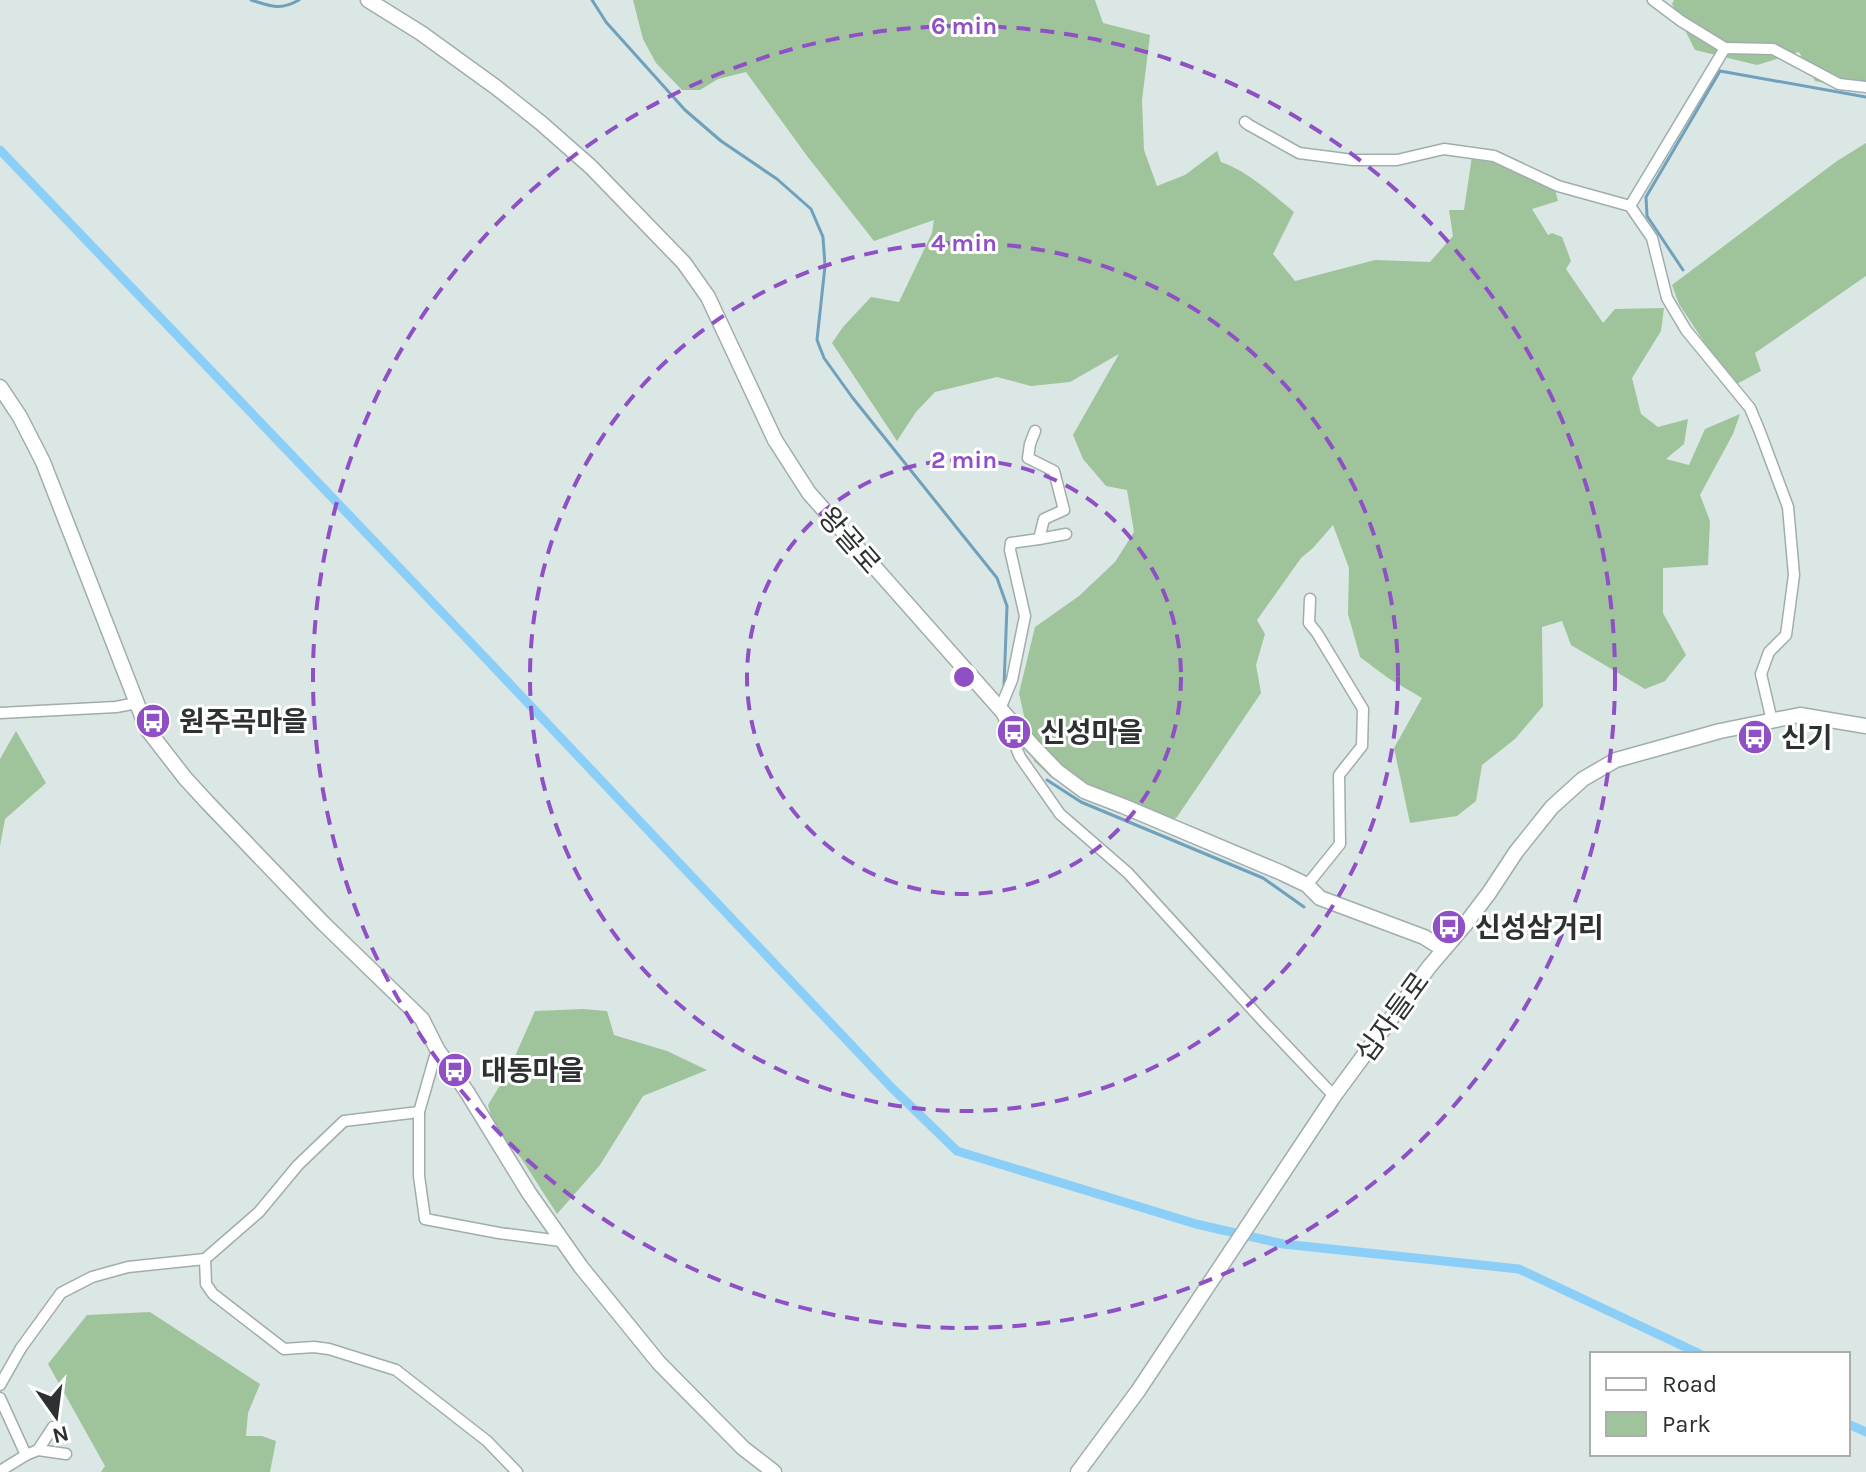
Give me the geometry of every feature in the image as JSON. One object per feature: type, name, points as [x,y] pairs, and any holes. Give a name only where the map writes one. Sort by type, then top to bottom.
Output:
[{"type":"street","name":"왕골로","points":[[368,0],[421,33],[541,123],[591,167],[684,263],[708,297],[775,440],[809,493],[1057,771],[1084,791],[1307,885],[1320,898],[1424,937],[1443,949]]},
{"type":"street","points":[[1653,0],[1725,48],[1773,49],[1839,84],[1866,87]]},
{"type":"street","points":[[1630,206],[1725,48]]},
{"type":"street","points":[[1245,122],[1299,153],[1353,160],[1397,160],[1444,149],[1494,156],[1558,186],[1630,206],[1652,238],[1667,298],[1686,330],[1750,408],[1788,507],[1794,575],[1786,635],[1769,652],[1761,674],[1772,721]]},
{"type":"street","points":[[0,387],[20,417],[43,462],[147,729],[185,778],[323,923],[422,1019],[437,1049],[561,1241],[659,1363],[768,1471]]},
{"type":"street","points":[[1035,431],[1028,458],[1054,471],[1064,510],[1044,519],[1039,539]]},
{"type":"street","points":[[1066,534],[1011,543],[1025,616],[1012,680],[1000,709],[1020,757],[1060,814],[1128,873],[1334,1096]]},
{"type":"street","points":[[1307,885],[1340,844],[1339,775],[1362,746],[1363,709],[1309,623],[1310,599]]},
{"type":"street","points":[[0,713],[116,707],[137,703]]},
{"type":"street","name":"십자들로","points":[[1078,1472],[1138,1391],[1334,1096],[1552,807],[1583,779],[1616,760],[1720,731],[1800,715],[1866,726]]},
{"type":"street","points":[[437,1049],[419,1112],[419,1176],[425,1219],[561,1241]]},
{"type":"street","points":[[0,1385],[21,1348],[61,1293],[92,1277],[128,1267],[205,1259],[259,1212],[298,1165],[344,1121],[419,1112]]},
{"type":"street","points":[[205,1259],[206,1284],[213,1294],[284,1349],[329,1349],[396,1370],[487,1441],[517,1472]]},
{"type":"street","points":[[0,1398],[26,1455]]},
{"type":"street","points":[[38,1450],[53,1427]]},
{"type":"street","points":[[0,1471],[38,1450],[66,1454]]},
{"type":"green space","points":[[633,0],[1095,0],[1103,23],[1150,35],[1142,100],[1144,150],[1157,186],[1185,175],[1217,151],[1221,162],[1250,177],[1294,212],[1273,254],[1295,281],[1375,260],[1430,262],[1453,236],[1449,210],[1464,210],[1472,156],[1493,159],[1555,189],[1558,201],[1532,209],[1548,235],[1552,233],[1562,237],[1571,261],[1566,269],[1603,323],[1615,309],[1664,308],[1661,331],[1632,378],[1641,414],[1658,427],[1688,419],[1684,444],[1666,459],[1689,465],[1705,429],[1740,414],[1733,434],[1700,495],[1710,521],[1708,565],[1663,568],[1663,613],[1686,655],[1665,681],[1645,689],[1571,645],[1562,621],[1542,627],[1543,706],[1515,739],[1482,765],[1476,801],[1457,816],[1410,823],[1394,748],[1422,698],[1360,657],[1348,614],[1349,568],[1333,525],[1301,558],[1257,620],[1265,634],[1256,665],[1261,693],[1177,817],[1159,829],[1051,777],[1034,761],[1019,693],[1035,627],[1079,596],[1115,562],[1134,532],[1127,490],[1106,486],[1083,459],[1073,435],[1119,354],[1070,382],[1031,386],[997,377],[935,392],[916,412],[897,441],[832,343],[871,297],[899,302],[932,233],[934,220],[874,241],[746,72],[718,79],[700,90],[682,90],[656,63],[643,39]]},
{"type":"green space","points":[[1674,0],[1866,0],[1866,92],[1815,81],[1799,52],[1757,65],[1695,50],[1672,4]]},
{"type":"green space","points":[[1866,143],[1866,276],[1755,353],[1761,371],[1733,386],[1679,304],[1672,285],[1837,161]]},
{"type":"green space","points":[[16,731],[46,783],[5,819],[0,846],[0,759]]},
{"type":"green space","points":[[535,1011],[607,1011],[614,1035],[667,1051],[707,1070],[643,1096],[600,1165],[557,1214],[521,1158],[495,1130],[488,1105],[508,1072]]},
{"type":"green space","points":[[150,1312],[260,1384],[248,1413],[246,1436],[262,1436],[276,1441],[270,1472],[101,1472],[105,1466],[48,1364],[87,1315]]},
{"type":"waterway","points":[[251,0],[270,6],[299,0]]},
{"type":"waterway","points":[[592,0],[606,22],[685,110],[721,141],[777,179],[811,209],[823,237],[825,266],[817,340],[824,358],[997,578],[1007,606],[1004,686]]},
{"type":"waterway","points":[[1683,270],[1647,216],[1646,197],[1720,71],[1866,97]]},
{"type":"waterway","points":[[0,150],[891,1087],[957,1151],[1196,1224],[1283,1244],[1519,1269],[1696,1352]]},
{"type":"waterway","points":[[1047,780],[1081,802],[1263,878],[1304,907]]},
{"type":"waterway","points":[[1850,1425],[1866,1432]]},
{"type":"place","name":"원주곡마을","points":[[153,721]]},
{"type":"place","name":"신성마을","points":[[1014,732]]},
{"type":"place","name":"신기","points":[[1755,737]]},
{"type":"place","name":"신성삼거리","points":[[1449,927]]},
{"type":"place","name":"대동마을","points":[[455,1070]]}]
